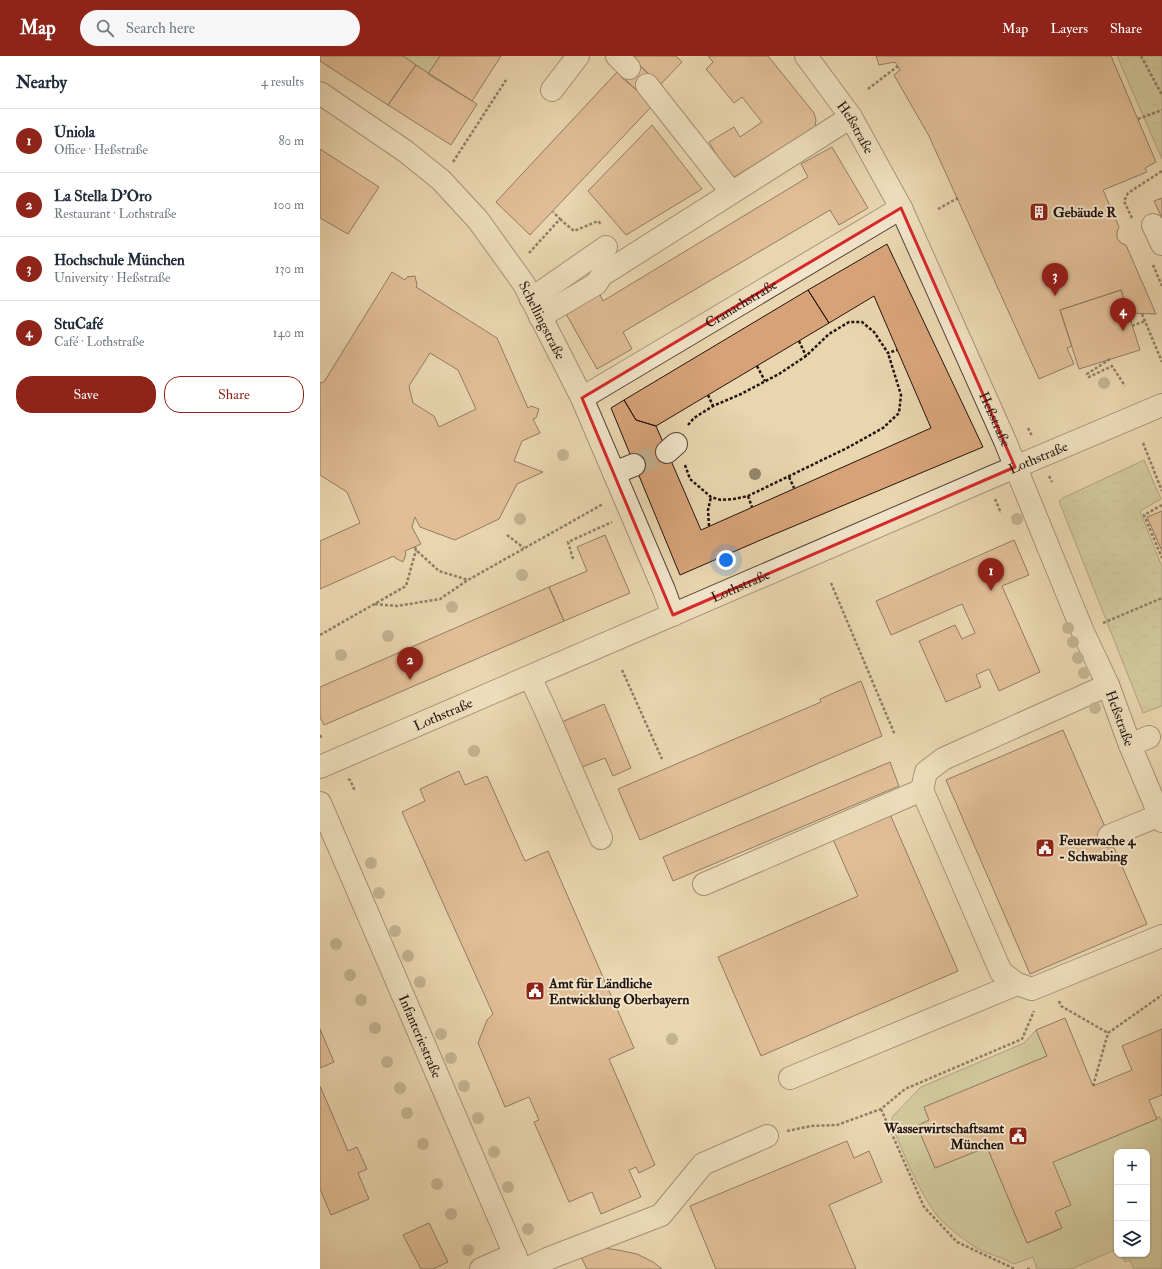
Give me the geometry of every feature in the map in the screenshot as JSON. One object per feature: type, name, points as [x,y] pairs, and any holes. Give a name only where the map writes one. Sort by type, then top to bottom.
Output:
[{"type":"street","points":[[552,90],[578,56]]},
{"type":"street","name":"Heßstraße","points":[[806,56],[851,117],[900,208],[1005,441],[1083,632],[1108,685],[1139,741],[1159,806]]},
{"type":"street","points":[[647,85],[725,184]]},
{"type":"street","name":"Schellingstraße","points":[[320,93],[405,150],[441,180],[478,220],[524,284],[582,398],[673,615]]},
{"type":"street","points":[[536,308],[596,284],[602,275],[851,117]]},
{"type":"street","name":"Cranachstraße","points":[[582,398],[900,208]]},
{"type":"street","points":[[536,308],[606,247]]},
{"type":"street","name":"Lothstraße","points":[[320,767],[1162,405]]},
{"type":"street","points":[[614,473],[634,465]]},
{"type":"street","points":[[530,677],[601,838]]},
{"type":"street","points":[[1108,685],[943,759],[926,772],[922,790],[1002,972],[1017,984],[1032,989],[1162,936]]},
{"type":"street","points":[[704,884],[922,790]]},
{"type":"street","name":"Infanteriestraße","points":[[320,803],[521,1264]]},
{"type":"street","points":[[1109,836],[1159,806]]},
{"type":"street","points":[[790,1078],[1017,984]]},
{"type":"street","points":[[481,1269],[547,1259],[661,1215],[703,1164],[767,1136]]},
{"type":"path","points":[[1141,56],[1162,95]]},
{"type":"path","points":[[868,88],[898,66]]},
{"type":"path","points":[[441,180],[506,80]]},
{"type":"path","points":[[1138,119],[1162,110]]},
{"type":"path","points":[[938,209],[958,198]]},
{"type":"path","points":[[512,268],[529,253],[560,219],[553,212]]},
{"type":"path","points":[[1157,274],[1162,286]]},
{"type":"path","points":[[1142,314],[1162,362]]},
{"type":"path","points":[[1132,326],[1145,321]]},
{"type":"path","points":[[849,322],[862,322],[874,332],[888,353],[901,395],[899,413],[883,428],[847,448],[748,496],[721,500],[711,497],[690,479],[672,448],[679,434],[694,418],[713,406],[779,374],[806,356],[829,334],[849,322]]},
{"type":"path","points":[[799,341],[806,356]]},
{"type":"path","points":[[888,353],[897,350]]},
{"type":"path","points":[[1110,359],[1088,374],[1090,377],[1112,366],[1125,386]]},
{"type":"path","points":[[756,366],[765,381]]},
{"type":"path","points":[[708,395],[713,406]]},
{"type":"path","points":[[1143,443],[1162,491]]},
{"type":"path","points":[[789,477],[794,488]]},
{"type":"path","points":[[375,604],[397,606],[440,599],[468,580],[622,492]]},
{"type":"path","points":[[748,496],[752,507]]},
{"type":"path","points":[[709,526],[708,510],[711,497]]},
{"type":"path","points":[[1162,505],[1144,515],[1162,558]]},
{"type":"path","points":[[573,559],[568,542],[631,514]]},
{"type":"path","points":[[506,535],[524,548]]},
{"type":"path","points":[[320,635],[406,586],[416,548],[439,571],[468,580]]},
{"type":"path","points":[[831,583],[895,735]]},
{"type":"path","points":[[1083,632],[1162,598]]},
{"type":"path","points":[[622,670],[662,759]]},
{"type":"path","points":[[320,735],[322,739]]},
{"type":"path","points":[[350,780],[355,791]]},
{"type":"path","points":[[1093,1086],[1108,1033],[1162,995]]},
{"type":"path","points":[[1053,1003],[1059,1001],[1062,1006],[1108,1033]]},
{"type":"path","points":[[767,1136],[811,1126],[837,1125],[881,1109],[905,1089],[1022,1039],[1034,1011],[1040,1008]]},
{"type":"path","points":[[881,1109],[924,1207],[957,1242],[1015,1269]]},
{"type":"highlighted area","points":[[901,208],[1015,467],[673,615],[582,398]]},
{"type":"green space","points":[[403,56],[440,56],[428,74]]},
{"type":"green space","points":[[1117,56],[1162,56],[1162,159]]},
{"type":"green space","points":[[1144,460],[1161,499],[1140,511],[1162,567],[1162,706],[1143,713],[1059,501]]},
{"type":"green space","points":[[1036,1030],[1047,1056],[924,1107],[929,1120],[917,1126],[935,1168],[987,1147],[1027,1243],[1061,1229],[1055,1212],[1053,1162],[1157,1119],[1159,1116],[1162,1122],[1162,1269],[1134,1269],[1130,1260],[1125,1262],[1123,1257],[1150,1257],[1150,1149],[1114,1149],[1114,1250],[1071,1269],[1037,1269],[1033,1257],[1014,1264],[975,1247],[943,1222],[928,1203],[911,1170],[891,1123],[893,1116],[921,1087],[1024,1043]]},
{"type":"building","points":[[320,56],[403,56],[416,65],[388,105],[320,61]]},
{"type":"building","points":[[440,56],[501,56],[472,101],[428,74]]},
{"type":"building","points":[[630,56],[676,56],[682,62],[660,85]]},
{"type":"building","points":[[708,56],[768,56],[814,113],[816,120],[815,127],[731,179],[709,142],[734,127],[740,137],[762,122],[742,97],[734,103],[706,69],[713,62]]},
{"type":"building","name":"Gebäude R","points":[[876,56],[1111,56],[1156,162],[1145,168],[1147,172],[1103,190],[1119,227],[1117,238],[1121,243],[1126,245],[1156,314],[1128,313],[1121,290],[1060,310],[1072,346],[1067,348],[1074,364],[1039,379],[929,136],[894,75],[900,70],[895,62],[879,65]]},
{"type":"building","points":[[635,61],[653,78],[640,93],[621,77]]},
{"type":"building","points":[[416,65],[477,104],[451,145],[388,105]]},
{"type":"building","points":[[617,72],[653,105],[530,235],[496,202]]},
{"type":"building","points":[[652,125],[702,189],[626,235],[588,191]]},
{"type":"building","points":[[832,147],[868,208],[839,225],[830,210],[623,332],[632,349],[597,369],[565,312],[598,290],[603,301],[808,177],[801,164]]},
{"type":"building","points":[[320,149],[379,187],[348,234],[320,218]]},
{"type":"building","points":[[1162,198],[1162,218],[1154,201]]},
{"type":"building","points":[[887,244],[983,447],[680,575],[611,408],[624,400],[636,420],[656,426],[701,530],[931,428],[874,296],[829,323],[808,290]]},
{"type":"building","points":[[392,272],[405,280],[407,277],[415,276],[416,287],[497,338],[528,408],[531,406],[539,409],[536,418],[533,419],[540,433],[522,441],[514,461],[543,472],[517,484],[499,519],[455,540],[420,527],[415,517],[412,527],[421,544],[405,551],[406,554],[403,562],[394,556],[320,589],[320,541],[360,523],[347,492],[320,475],[320,383],[324,382]],"holes":[[[430,353],[458,370],[476,409],[439,427],[434,416],[413,403],[409,386]]]},
{"type":"building","points":[[808,290],[829,323],[656,426],[636,420],[624,400]]},
{"type":"building","points":[[1121,290],[1140,350],[1079,369],[1060,310]]},
{"type":"building","points":[[1162,511],[1162,551],[1147,517]]},
{"type":"building","points":[[605,535],[630,593],[564,621],[549,587],[587,571],[577,547]]},
{"type":"building","points":[[1014,540],[1029,575],[1002,586],[1040,672],[999,691],[989,669],[976,675],[981,687],[946,702],[919,641],[955,625],[962,639],[975,633],[962,604],[891,635],[876,601]]},
{"type":"building","points":[[549,587],[564,621],[324,725],[320,717],[320,687]]},
{"type":"building","points":[[861,681],[882,736],[640,840],[618,789],[821,702],[820,699]]},
{"type":"building","points":[[604,704],[631,768],[613,776],[605,758],[577,769],[557,724]]},
{"type":"building","name":"Feuerwache 4 - Schwabing","points":[[1063,730],[1147,924],[1030,974],[946,780]]},
{"type":"building","points":[[890,762],[899,786],[673,881],[663,857]]},
{"type":"building","points":[[459,771],[465,785],[487,776],[525,861],[548,851],[634,1048],[609,1059],[655,1165],[639,1173],[636,1167],[629,1170],[641,1197],[601,1214],[592,1192],[569,1202],[534,1122],[539,1120],[529,1097],[505,1107],[478,1043],[487,1020],[493,1014],[402,812],[425,801],[420,789]]},
{"type":"building","points":[[889,812],[958,971],[761,1056],[718,957],[858,896],[832,837]]},
{"type":"building","name":"Wasserwirtschaftsamt München","points":[[1065,1018],[1093,1086],[1132,1070],[1122,1046],[1162,1029],[1162,1095],[1149,1100],[1157,1119],[1053,1162],[1071,1205],[1055,1212],[1062,1228],[1027,1243],[987,1147],[935,1168],[917,1126],[929,1120],[924,1107],[1047,1056],[1036,1030]]},
{"type":"building","points":[[320,1029],[334,1062],[320,1068]]},
{"type":"building","points":[[320,1086],[348,1151],[357,1147],[367,1169],[358,1173],[369,1199],[331,1215],[320,1189]]},
{"type":"building","points":[[847,1141],[854,1158],[869,1151],[882,1182],[829,1205],[856,1269],[716,1269],[690,1206]]},
{"type":"building","points":[[429,1223],[448,1262],[433,1269],[421,1269],[403,1235]]},
{"type":"building","points":[[603,1248],[637,1254],[653,1262],[662,1269],[587,1269],[579,1253]]},
{"type":"tunnel","points":[[634,465],[667,452]]},
{"type":"place","name":"Gebäude R","points":[[1039,212]]},
{"type":"place","name":"Hochschule München","points":[[1055,296]]},
{"type":"place","name":"StuCafé","points":[[1123,331]]},
{"type":"place","name":"Uniola","points":[[991,591]]},
{"type":"place","name":"La Stella D'Oro","points":[[410,680]]},
{"type":"place","name":"Feuerwache 4 - Schwabing","points":[[1045,848]]},
{"type":"place","name":"Amt für Ländliche Entwicklung Oberbayern","points":[[535,991]]},
{"type":"place","name":"Wasserwirtschaftsamt München","points":[[1018,1136]]}]
